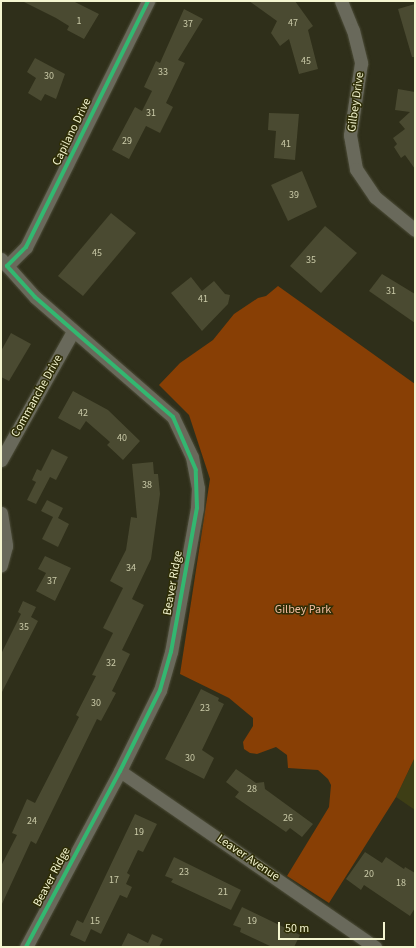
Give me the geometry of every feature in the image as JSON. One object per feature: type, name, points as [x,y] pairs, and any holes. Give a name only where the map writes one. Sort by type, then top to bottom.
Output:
[{"type":"street","name":"Capilano Drive","points":[[4,263],[26,247],[148,1]]},
{"type":"street","name":"Gilbey Drive","points":[[341,1],[353,30],[361,63],[350,135],[356,169],[376,197],[415,230]]},
{"type":"street","name":"Beaver Ridge","points":[[4,263],[35,297],[173,417],[196,470],[197,508],[165,673],[160,690],[30,946]]},
{"type":"street","name":"Commanche Drive","points":[[1,460],[73,331]]},
{"type":"street","points":[[1,513],[6,546],[1,565]]},
{"type":"street","name":"Leaver Avenue","points":[[120,771],[375,947]]},
{"type":"shaded area","points":[[415,757],[415,810],[396,797]]},
{"type":"green space","name":"Gilbey Park","points":[[278,286],[415,384],[415,757],[396,797],[329,903],[287,876],[329,807],[331,785],[328,779],[318,770],[288,768],[287,755],[276,747],[257,754],[250,753],[244,749],[243,742],[253,726],[253,718],[229,698],[180,674],[210,479],[189,415],[159,385],[180,363],[213,340],[234,314],[258,298],[266,296]]},
{"type":"building","points":[[22,1],[73,1],[99,14],[84,39],[67,30],[69,26],[56,18]]},
{"type":"building","points":[[249,1],[295,1],[313,26],[308,30],[318,69],[299,74],[289,39],[280,46],[271,33],[277,21]]},
{"type":"building","points":[[415,4],[415,57],[412,57],[398,9]]},
{"type":"building","points":[[184,9],[203,19],[178,60],[185,63],[166,103],[173,107],[160,133],[146,126],[129,159],[112,150],[135,107],[142,111],[152,91],[144,87],[156,61],[160,63]]},
{"type":"building","points":[[35,58],[65,74],[56,99],[45,94],[41,101],[28,93],[36,78],[27,72]]},
{"type":"building","points":[[398,89],[415,92],[415,169],[405,155],[401,158],[394,147],[397,144],[393,138],[405,129],[399,122],[410,112],[395,110]]},
{"type":"building","points":[[269,113],[299,114],[295,160],[274,158],[276,131],[268,130]]},
{"type":"building","points":[[302,171],[317,207],[288,221],[271,185]]},
{"type":"building","points":[[111,213],[136,233],[83,296],[58,276]]},
{"type":"building","points":[[325,226],[357,253],[321,293],[290,266]]},
{"type":"building","points":[[382,274],[415,294],[415,323],[369,291]]},
{"type":"building","points":[[191,277],[202,291],[214,281],[225,294],[230,295],[228,304],[202,331],[171,293]]},
{"type":"building","points":[[11,333],[31,344],[9,381],[1,377],[1,351]]},
{"type":"building","points":[[73,391],[108,410],[140,441],[123,460],[107,445],[110,442],[86,421],[80,430],[58,418]]},
{"type":"building","points":[[52,449],[68,457],[56,480],[50,477],[36,504],[27,500],[36,482],[32,480],[37,469],[41,471]]},
{"type":"building","points":[[153,462],[154,474],[158,474],[160,494],[151,559],[132,599],[144,605],[122,650],[130,654],[112,691],[116,693],[101,721],[97,719],[36,844],[31,841],[1,906],[1,866],[17,835],[12,833],[27,799],[35,803],[79,717],[76,715],[96,676],[92,675],[113,633],[103,628],[123,588],[110,581],[126,550],[131,517],[137,518],[132,464]]},
{"type":"building","points":[[47,500],[63,508],[58,518],[69,524],[58,547],[42,539],[53,517],[41,511]]},
{"type":"building","points":[[45,556],[71,568],[55,601],[36,591],[46,573],[38,569]]},
{"type":"building","points":[[23,601],[36,607],[31,617],[38,621],[1,694],[1,654],[21,614],[18,612]]},
{"type":"building","points":[[201,689],[219,698],[218,701],[224,704],[202,750],[214,758],[204,779],[165,759]]},
{"type":"building","points":[[236,769],[256,783],[264,782],[265,789],[313,824],[302,837],[290,828],[286,832],[235,797],[239,792],[226,782]]},
{"type":"building","points":[[135,814],[157,824],[143,852],[138,850],[127,873],[130,875],[126,884],[132,887],[127,898],[120,895],[101,934],[91,929],[85,942],[70,935],[77,920],[83,923]]},
{"type":"building","points":[[365,852],[382,863],[386,857],[404,869],[405,867],[415,873],[415,908],[410,916],[364,885],[361,890],[346,879]]},
{"type":"building","points":[[174,857],[241,890],[231,910],[171,882],[173,879],[165,876]]},
{"type":"building","points":[[242,907],[300,935],[294,947],[272,947],[240,932],[241,928],[233,925]]},
{"type":"building","points":[[128,933],[148,943],[152,934],[163,939],[159,947],[121,947]]},
{"type":"cycle path","points":[[26,947],[120,771],[160,690],[171,652],[197,508],[196,470],[173,417],[35,297],[7,266],[26,247],[148,1]]}]
